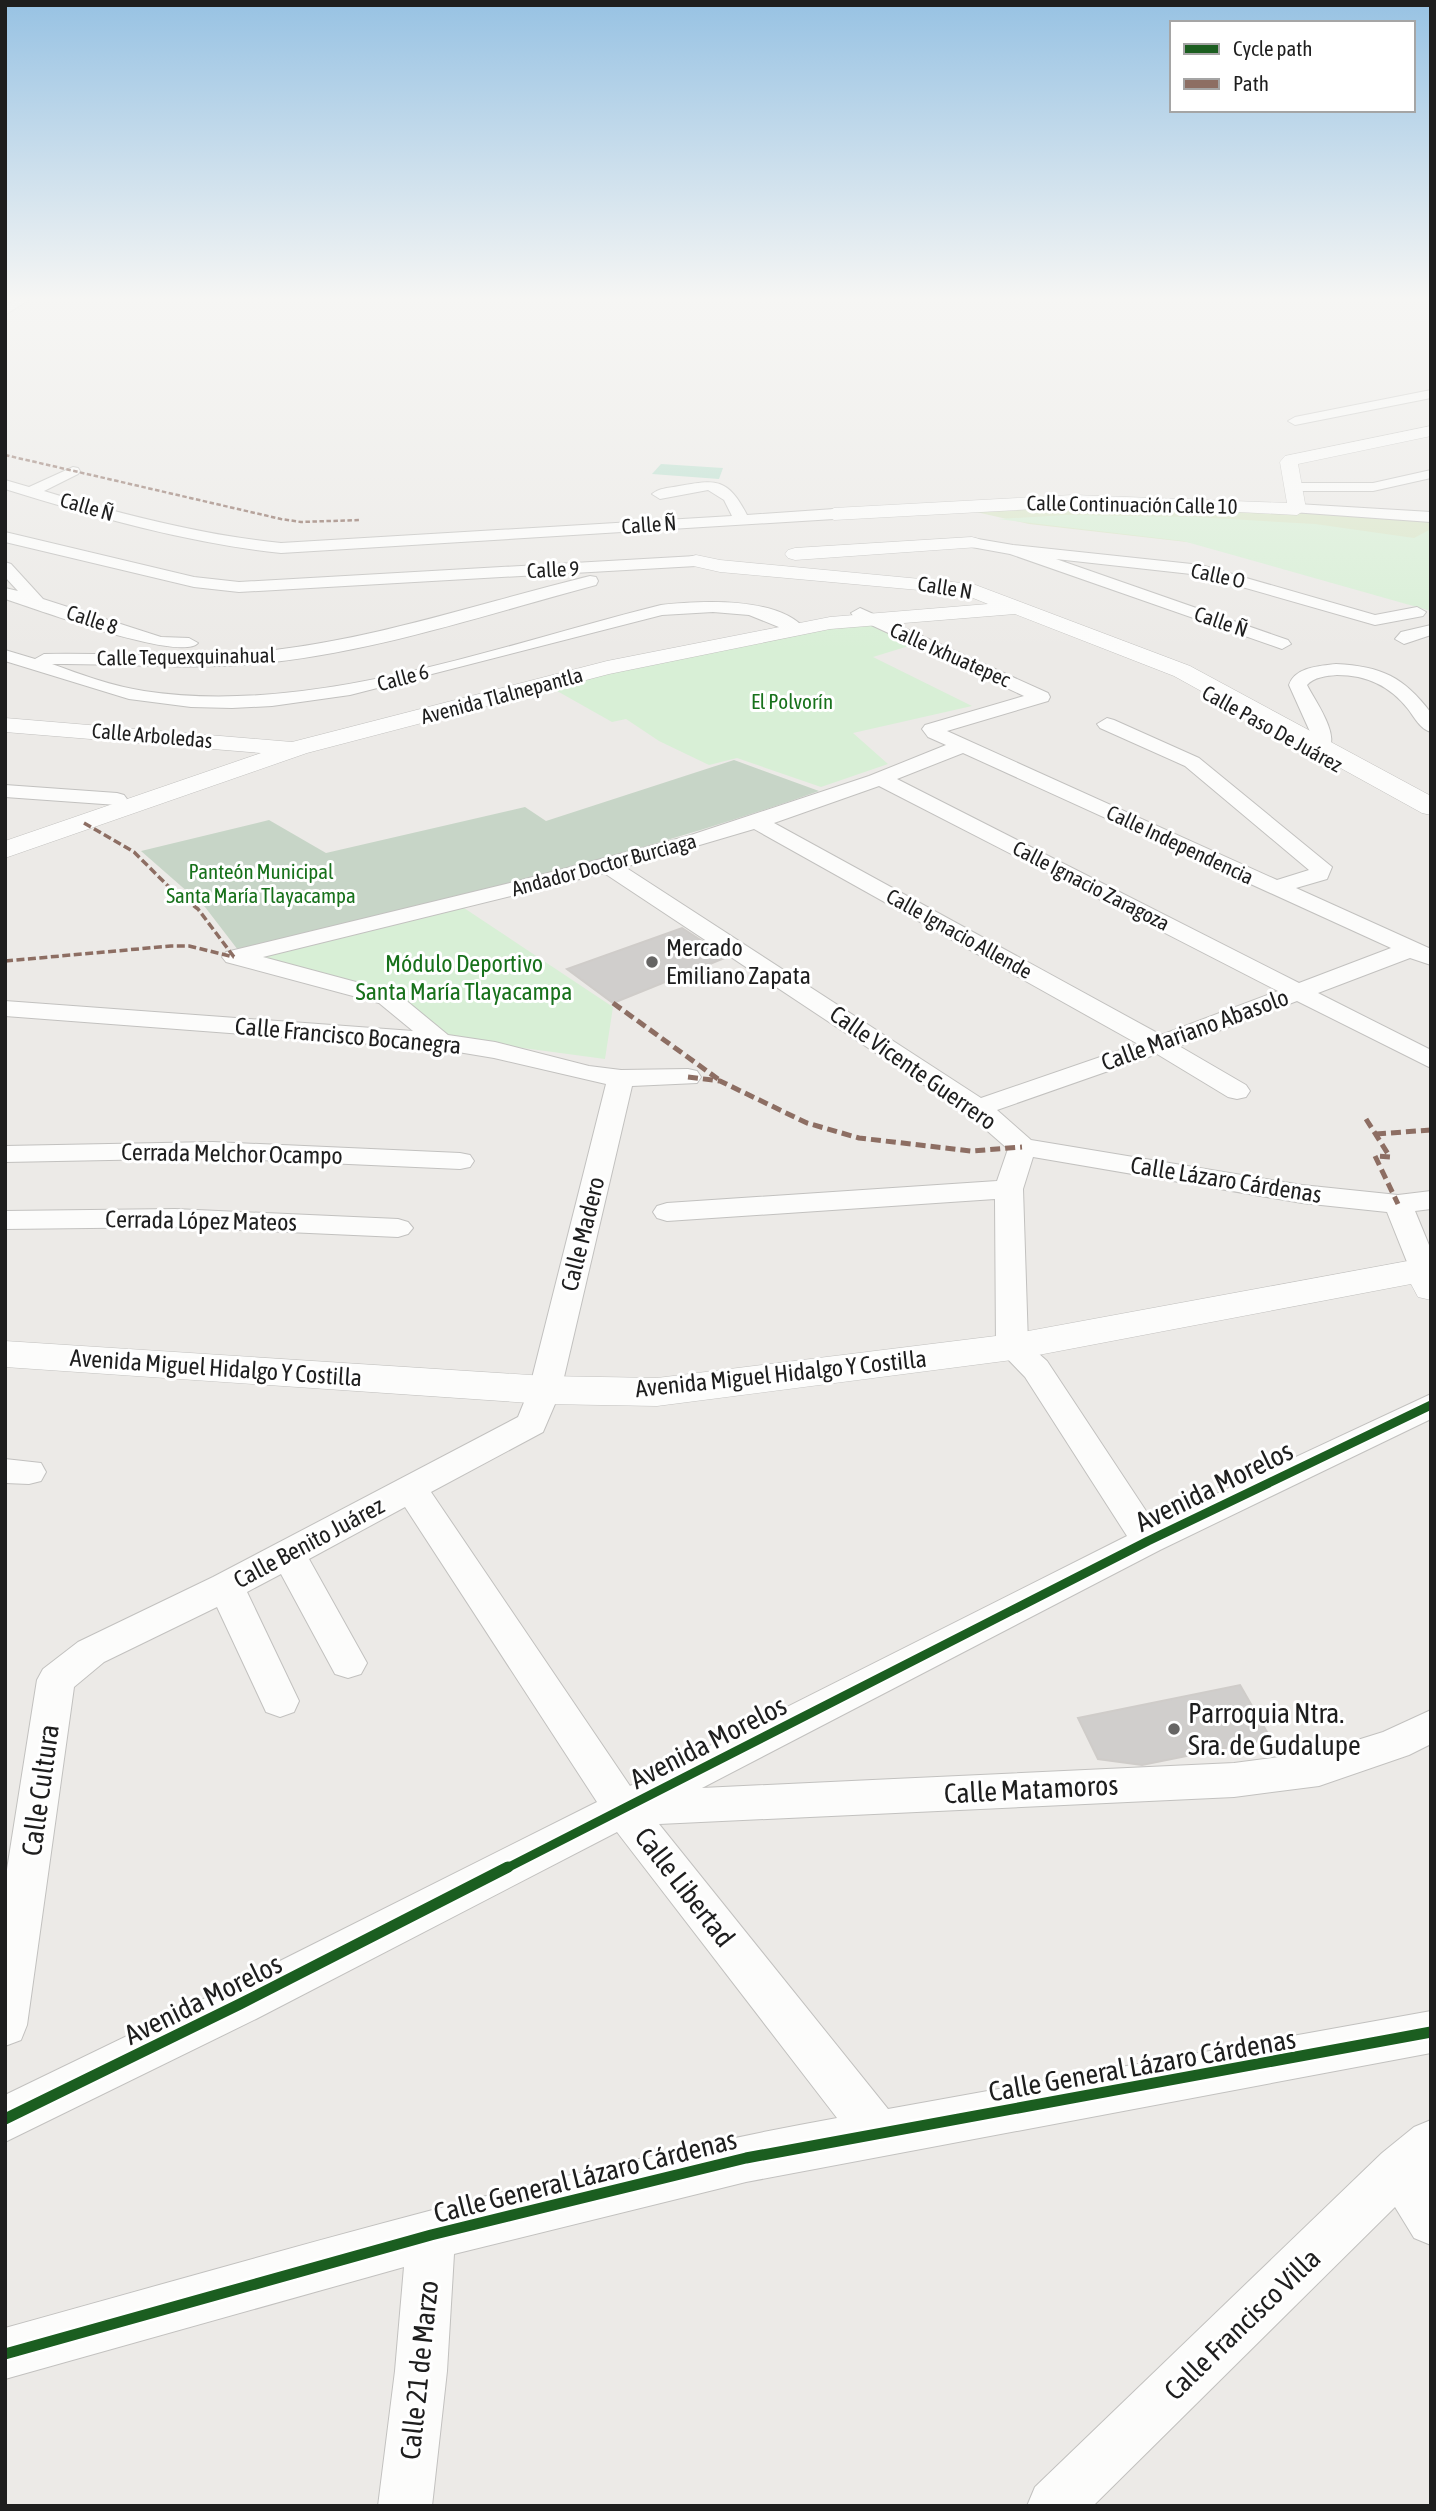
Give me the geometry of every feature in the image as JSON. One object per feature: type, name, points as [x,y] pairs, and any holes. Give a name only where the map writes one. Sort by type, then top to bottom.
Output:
[{"type":"street","points":[[1295,421],[1319,416]]},
{"type":"street","points":[[1297,509],[1292,487],[1291,460],[1431,431]]},
{"type":"street","points":[[32,491],[73,471]]},
{"type":"street","points":[[1292,487],[1373,487],[1431,474]]},
{"type":"street","name":"Calle Ñ","points":[[5,484],[96,512],[250,545],[281,548],[834,514],[1013,550],[1282,644]]},
{"type":"street","points":[[660,494],[710,485],[730,497],[741,519]]},
{"type":"street","name":"Calle Continuación Calle 10","points":[[834,514],[1086,500],[1431,517]]},
{"type":"street","points":[[96,512],[135,569]]},
{"type":"street","name":"Calle 9","points":[[5,537],[215,586],[262,587],[972,542]]},
{"type":"street","name":"Calle O","points":[[1013,550],[1212,572],[1375,620],[1417,612]]},
{"type":"street","name":"Calle N","points":[[696,561],[720,566],[959,587],[1182,671]]},
{"type":"street","name":"Calle Tequexquinahual","points":[[14,657],[253,658],[312,651],[658,564]]},
{"type":"street","points":[[5,567],[37,603]]},
{"type":"street","name":"Calle 8","points":[[5,593],[160,642],[180,644]]},
{"type":"street","name":"Avenida Tlalnepantla","points":[[5,837],[286,747],[607,668],[791,626],[866,616],[1008,605]]},
{"type":"street","name":"Calle 6","points":[[14,657],[101,688],[145,697],[201,703],[267,702],[318,697],[369,687],[661,610],[712,608],[758,612],[791,626]]},
{"type":"street","name":"Calle Ixhuatepec","points":[[866,616],[1041,697],[932,729]]},
{"type":"street","points":[[1431,630],[1404,639],[1431,649]]},
{"type":"street","name":"Calle Tequexquinahual","points":[[297,635],[335,631],[388,634]]},
{"type":"street","name":"Calle Tequexquinahual","points":[[180,644],[207,642]]},
{"type":"street","name":"Calle Paso De Juárez","points":[[1182,671],[1431,807]]},
{"type":"street","name":"Calle Paso De Juárez","points":[[1182,671],[1192,685],[1431,818]]},
{"type":"street","points":[[1322,746],[1321,734],[1298,685],[1305,675],[1318,672],[1351,672],[1384,678],[1401,689],[1431,726]]},
{"type":"street","points":[[1107,723],[1192,762],[1321,867],[1319,874],[1274,888]]},
{"type":"street","name":"Calle Arboledas","points":[[5,724],[286,747]]},
{"type":"street","name":"Calle Independencia","points":[[932,729],[935,733],[1421,953]]},
{"type":"street","name":"Andador Doctor Burciaga","points":[[440,1041],[388,998],[234,957],[609,866],[758,823],[883,780],[965,746]]},
{"type":"street","name":"Avenida Tlalnepantla","points":[[5,850],[286,747]]},
{"type":"street","name":"Calle Ignacio Zaragoza","points":[[883,780],[1431,1060]]},
{"type":"street","points":[[5,790],[117,799]]},
{"type":"street","name":"Calle Ignacio Allende","points":[[758,823],[1237,1091]]},
{"type":"street","name":"Calle Vicente Guerrero","points":[[609,866],[978,1108],[1022,1147],[1009,1189],[1012,1347]]},
{"type":"street","name":"Calle Mariano Abasolo","points":[[978,1108],[1300,992],[1421,953]]},
{"type":"street","name":"Calle Francisco Bocanegra","points":[[5,1008],[440,1041],[495,1050],[589,1074],[621,1078],[688,1077]]},
{"type":"street","name":"Calle Madero","points":[[545,1390],[621,1078]]},
{"type":"street","name":"Calle Lázaro Cárdenas","points":[[1022,1147],[1228,1183],[1398,1204],[1431,1200]]},
{"type":"street","name":"Cerrada Melchor Ocampo","points":[[5,1154],[213,1150],[460,1161]]},
{"type":"street","points":[[667,1212],[1009,1189]]},
{"type":"street","points":[[1398,1204],[1428,1275]]},
{"type":"street","name":"Cerrada López Mateos","points":[[5,1220],[175,1218],[398,1228]]},
{"type":"street","name":"Avenida Miguel Hidalgo Y Costilla","points":[[5,1353],[545,1390],[657,1392],[1012,1347],[1428,1275]]},
{"type":"street","points":[[1012,1347],[1036,1369],[1148,1541]]},
{"type":"street","name":"Calle Benito Juárez","points":[[56,1680],[91,1653],[226,1587],[531,1424],[545,1390]]},
{"type":"street","name":"Avenida Morelos","points":[[5,2119],[240,2004],[1148,1541],[1431,1405]]},
{"type":"street","name":"Calle Libertad","points":[[411,1489],[624,1809],[879,2135]]},
{"type":"street","points":[[288,1554],[348,1663]]},
{"type":"street","points":[[226,1587],[280,1701]]},
{"type":"street","name":"Calle Cultura","points":[[5,2025],[56,1680]]},
{"type":"street","name":"Calle Matamoros","points":[[624,1809],[1234,1780],[1319,1769],[1395,1744],[1431,1726]]},
{"type":"street","name":"Calle General Lázaro Cárdenas","points":[[5,2354],[431,2235],[746,2158],[1431,2032]]},
{"type":"street","points":[[1415,2157],[1431,2221]]},
{"type":"street","name":"Calle Francisco Villa","points":[[1054,2506],[1415,2157]]},
{"type":"street","name":"Calle 21 de Marzo","points":[[405,2506],[421,2371],[431,2235]]},
{"type":"green space","points":[[661,464],[723,468],[719,479],[652,474]]},
{"type":"green space","points":[[1072,504],[1243,506],[1431,520],[1431,607],[1213,545],[1029,524],[976,512]]},
{"type":"green space","points":[[1067,515],[1195,517],[1315,524],[1414,538],[1431,529],[1431,611],[1183,541],[998,519]]},
{"type":"green space","name":"El Polvorín","points":[[867,619],[912,645],[873,657],[972,706],[853,733],[888,764],[821,787],[737,758],[709,765],[659,741],[626,719],[612,722],[550,687],[738,643]]},
{"type":"green space","name":"Panteón Municipal Santa María Tlayacampa","points":[[734,760],[819,791],[676,838],[604,858],[458,897],[238,950],[205,907],[141,851],[269,820],[326,853],[525,807],[546,821]]},
{"type":"green space","name":"Módulo Deportivo Santa María Tlayacampa","points":[[461,906],[613,1007],[605,1059],[448,1038],[389,994],[251,956]]},
{"type":"building","name":"Mercado Emiliano Zapata","points":[[682,928],[727,957],[613,1003],[567,969]]},
{"type":"building","name":"Parroquia Ntra. Sra. de Gudalupe","points":[[1240,1685],[1271,1739],[1142,1765],[1098,1759],[1078,1718]]},
{"type":"marked path","points":[[5,455],[281,519],[301,522],[359,520]]},
{"type":"marked path","points":[[84,823],[134,852],[168,886],[198,909],[234,957]]},
{"type":"marked path","points":[[5,961],[171,946],[189,946],[234,957]]},
{"type":"marked path","points":[[613,1003],[718,1079]]},
{"type":"marked path","points":[[688,1077],[720,1081],[807,1123],[859,1138],[971,1151],[1022,1147]]},
{"type":"marked path","points":[[1366,1119],[1390,1157],[1375,1156],[1398,1204]]},
{"type":"marked path","points":[[1376,1134],[1431,1130]]},
{"type":"cycle path","points":[[5,2119],[240,2004],[1148,1541],[1431,1405]]},
{"type":"cycle path","points":[[5,2354],[431,2235],[746,2158],[1431,2032]]},
{"type":"place","name":"Mercado Emiliano Zapata","points":[[652,962]]},
{"type":"place","name":"Parroquia Ntra. Sra. de Gudalupe","points":[[1174,1729]]}]
